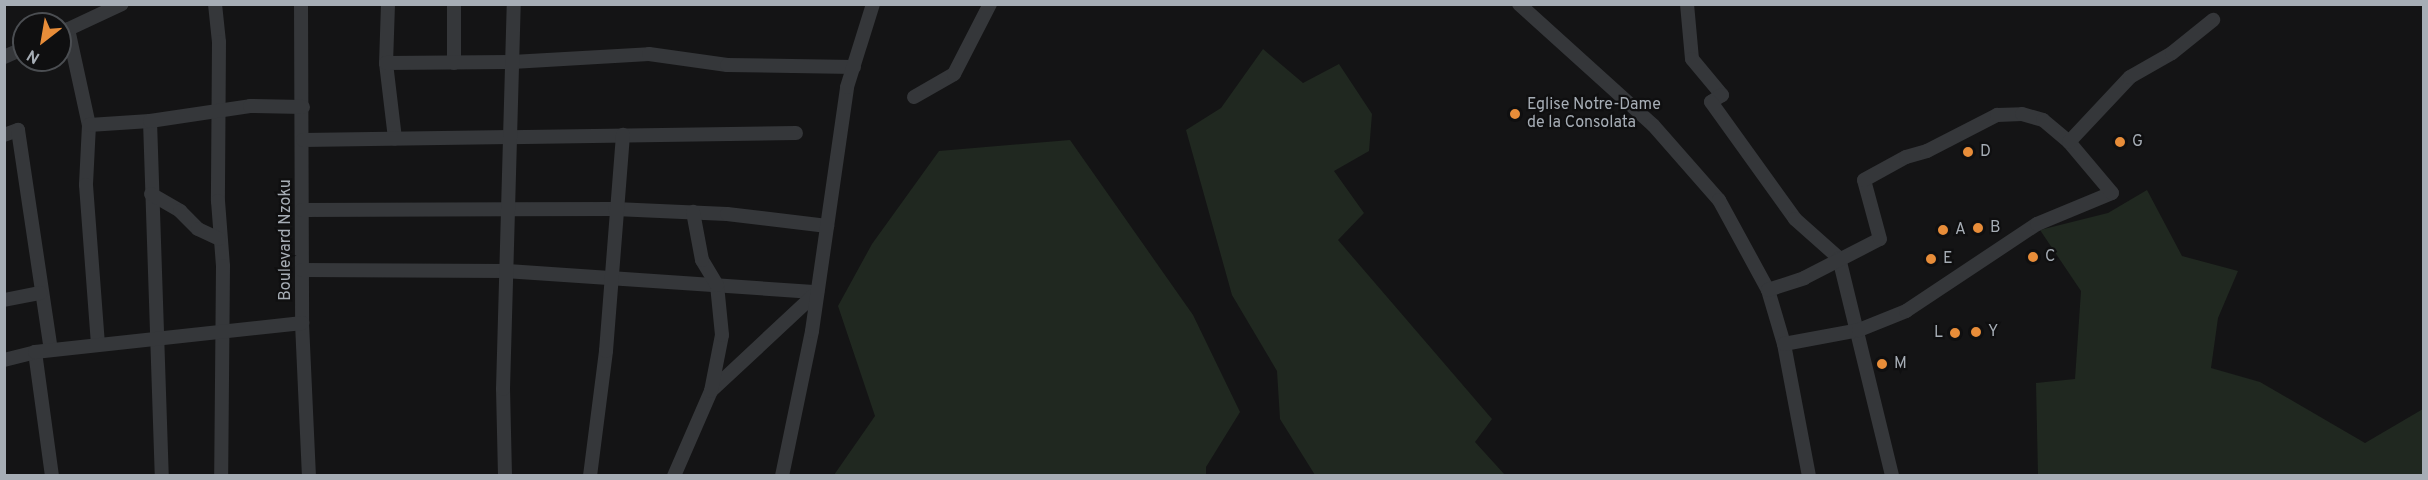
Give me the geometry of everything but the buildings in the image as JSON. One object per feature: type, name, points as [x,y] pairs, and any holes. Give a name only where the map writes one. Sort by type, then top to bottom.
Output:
[{"type":"street","points":[[72,27],[122,4]]},
{"type":"street","points":[[215,4],[222,332],[221,476]]},
{"type":"street","name":"Boulevard Nzoku","points":[[301,4],[302,323],[309,476]]},
{"type":"street","points":[[388,4],[386,63],[395,138]]},
{"type":"street","points":[[453,4],[454,63]]},
{"type":"street","points":[[505,476],[506,272],[514,4]]},
{"type":"street","points":[[782,476],[817,292],[854,67],[873,4]]},
{"type":"street","points":[[914,97],[954,74],[990,4]]},
{"type":"street","points":[[1520,4],[1653,125],[1719,200],[1768,290],[1784,344],[1809,476]]},
{"type":"street","points":[[1687,4],[1692,58],[1722,95],[1711,102],[1795,219],[1839,258],[1859,330],[1892,476]]},
{"type":"street","points":[[2069,142],[2130,77],[2172,53],[2213,20]]},
{"type":"street","points":[[386,63],[512,62],[649,54],[727,65],[854,67]]},
{"type":"street","points":[[72,61],[89,125],[86,185],[98,345]]},
{"type":"street","points":[[89,125],[150,121],[250,106],[303,107]]},
{"type":"street","points":[[1768,290],[1804,278],[1839,258],[1880,239],[1864,180],[1906,157],[1927,151],[1997,115],[2022,114],[2043,120],[2069,142],[2112,193],[2037,224],[1906,311],[1859,330],[1784,344]]},
{"type":"street","points":[[150,121],[162,476]]},
{"type":"street","points":[[4,135],[18,130],[40,293],[51,350]]},
{"type":"street","points":[[303,140],[796,133]]},
{"type":"street","points":[[590,476],[611,278],[623,135]]},
{"type":"street","points":[[151,194],[180,211],[198,229],[219,238]]},
{"type":"street","points":[[302,210],[508,206],[615,209],[693,212],[827,226]]},
{"type":"street","points":[[674,476],[711,391],[722,335],[717,285],[702,260],[693,212]]},
{"type":"street","points":[[302,270],[506,272],[817,292]]},
{"type":"street","points":[[711,391],[817,292]]},
{"type":"street","points":[[4,300],[40,293]]},
{"type":"street","points":[[4,360],[51,350],[302,323]]},
{"type":"street","points":[[35,352],[51,476]]},
{"type":"shaded area","points":[[1263,49],[1303,83],[1339,64],[1372,114],[1369,151],[1334,171],[1364,213],[1338,240],[1492,419],[1475,442],[1505,475],[1315,475],[1280,419],[1277,371],[1232,295],[1186,130],[1221,108]]},
{"type":"shaded area","points":[[1070,140],[1193,315],[1240,412],[1206,467],[1206,475],[834,475],[875,416],[838,306],[872,244],[939,151]]},
{"type":"shaded area","points":[[2147,190],[2182,256],[2238,271],[2218,318],[2211,368],[2260,382],[2365,443],[2423,409],[2423,475],[2038,475],[2036,383],[2075,379],[2081,291],[2040,230],[2108,213]]},
{"type":"place","name":"Eglise Notre-Dame de la Consolata","points":[[1515,114]]},
{"type":"place","name":"G","points":[[2120,142]]},
{"type":"place","name":"D","points":[[1968,152]]},
{"type":"place","name":"B","points":[[1978,228]]},
{"type":"place","name":"A","points":[[1943,230]]},
{"type":"place","name":"C","points":[[2033,257]]},
{"type":"place","name":"E","points":[[1931,259]]},
{"type":"place","name":"Y","points":[[1976,332]]},
{"type":"place","name":"L","points":[[1955,333]]},
{"type":"place","name":"M","points":[[1882,364]]}]
